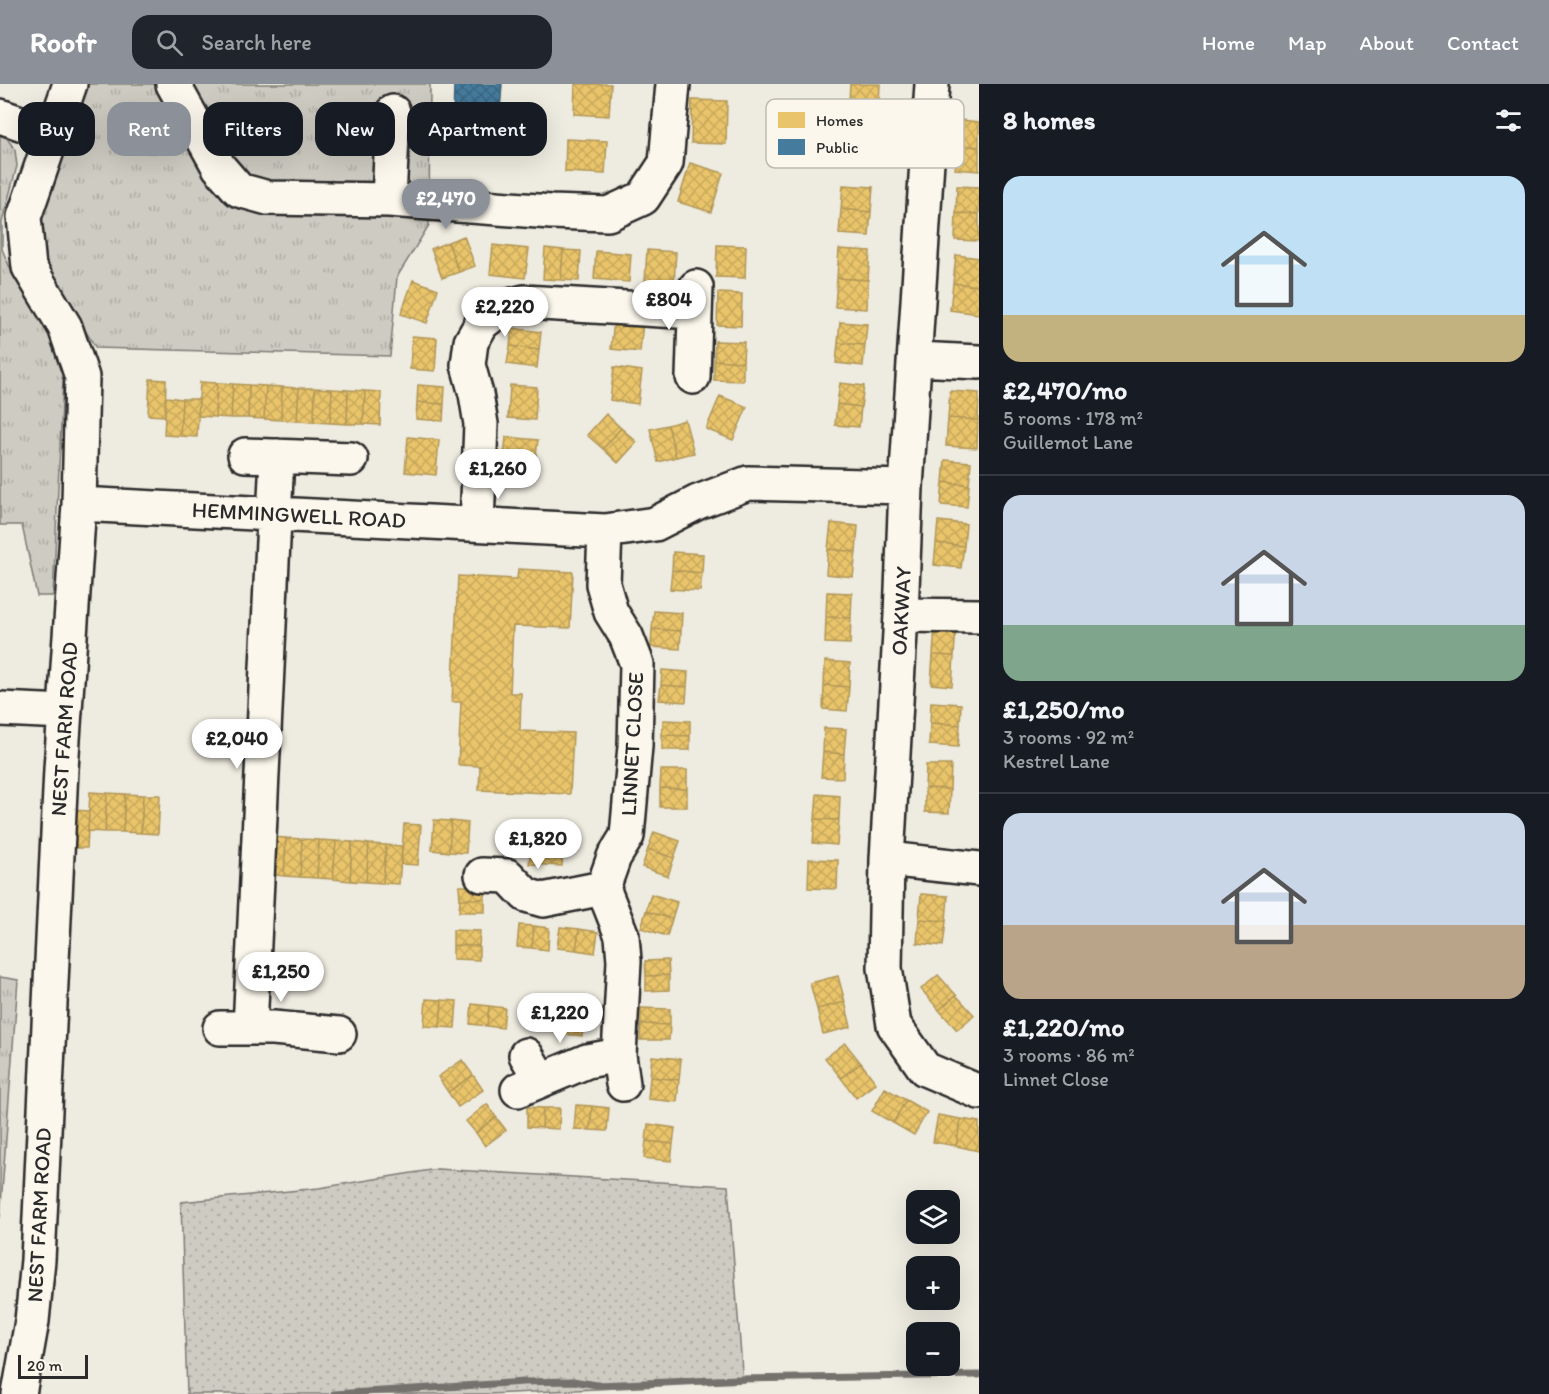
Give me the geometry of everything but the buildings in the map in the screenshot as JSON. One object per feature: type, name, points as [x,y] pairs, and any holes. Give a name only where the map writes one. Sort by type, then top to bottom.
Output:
[{"type":"street","name":"NEST FARM ROAD","points":[[64,102],[70,84]]},
{"type":"street","points":[[173,84],[219,167],[239,190],[268,198],[389,200],[608,214],[644,198],[666,163],[673,84]]},
{"type":"street","name":"OAKWAY","points":[[931,99],[932,84]]},
{"type":"street","points":[[0,116],[18,122]]},
{"type":"street","name":"NEST FARM ROAD","points":[[19,1394],[32,1321],[38,1256],[65,712],[79,504],[82,377],[65,327],[29,267],[24,217],[45,156]]},
{"type":"street","points":[[389,200],[391,156]]},
{"type":"street","name":"OAKWAY","points":[[927,168],[906,487],[887,859],[885,968],[894,1025],[925,1069],[979,1092]]},
{"type":"street","points":[[477,524],[481,424],[468,365],[471,342],[482,323],[502,308],[524,302],[696,300],[693,377]]},
{"type":"street","points":[[916,358],[979,362]]},
{"type":"street","points":[[245,455],[351,459]]},
{"type":"street","points":[[277,456],[275,514],[235,1028],[339,1034]]},
{"type":"street","name":"HEMMINGWELL ROAD","points":[[79,504],[605,531],[655,524],[698,502],[748,483],[906,487]]},
{"type":"street","name":"LINNET CLOSE","points":[[603,888],[614,857],[627,836],[635,746],[637,664],[626,636],[611,612],[603,584],[605,531]]},
{"type":"street","points":[[901,615],[979,616]]},
{"type":"street","points":[[0,709],[65,712]]},
{"type":"street","points":[[887,859],[979,869]]},
{"type":"street","points":[[482,875],[508,876],[526,895],[543,900],[603,888],[622,936],[624,961],[621,1070],[587,1060],[528,1075]]},
{"type":"green space","points":[[82,84],[430,84],[430,102],[407,102],[407,156],[429,156],[429,225],[397,277],[390,356],[96,348],[42,261],[38,215],[58,156],[95,156],[95,102],[76,102]]},
{"type":"green space","points":[[0,132],[15,150],[17,166],[2,222],[2,249],[13,275],[28,294],[64,359],[53,596],[37,596],[22,525],[0,525]]},
{"type":"green space","points":[[0,977],[18,980],[0,1218]]},
{"type":"green space","points":[[437,1169],[728,1186],[743,1382],[488,1394],[187,1394],[181,1202],[319,1188]]},
{"type":"waterway","points":[[334,1394],[524,1382],[573,1381],[597,1385],[738,1379],[979,1375]]}]
